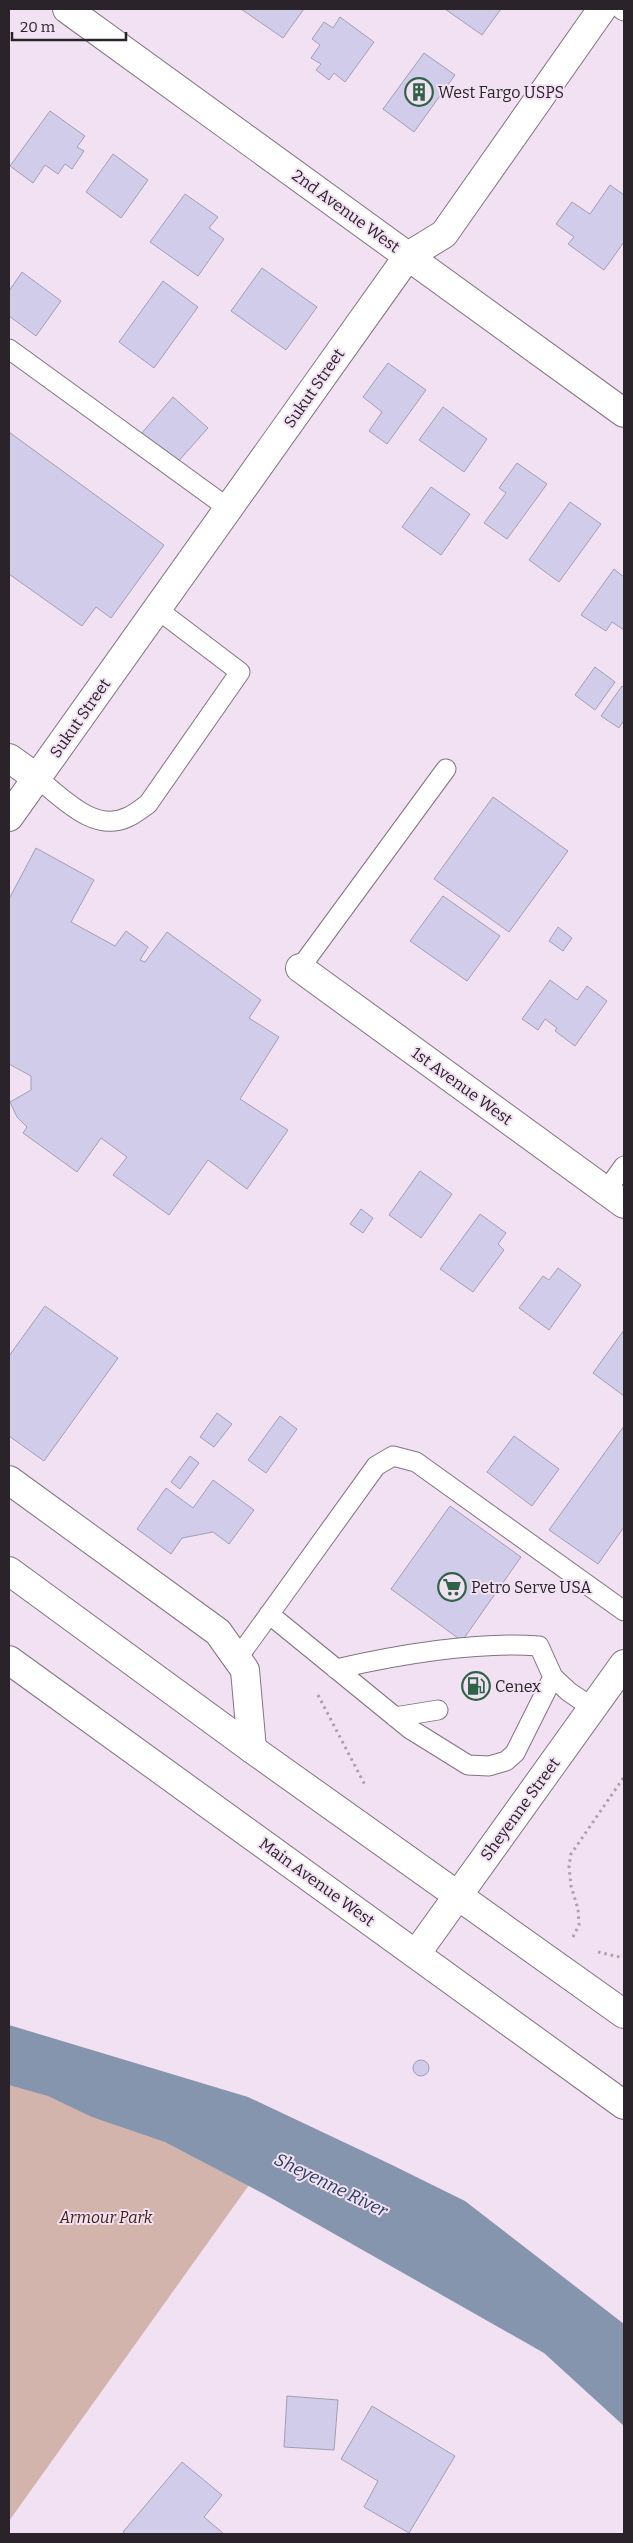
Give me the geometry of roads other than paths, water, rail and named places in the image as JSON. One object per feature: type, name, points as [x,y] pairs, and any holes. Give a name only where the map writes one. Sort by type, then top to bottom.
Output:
[{"type":"street","name":"2nd Avenue West","points":[[67,9],[624,413]]},
{"type":"street","name":"Sukut Street","points":[[9,817],[408,256],[444,234],[602,9]]},
{"type":"street","points":[[9,758],[37,778]]},
{"type":"street","name":"1st Avenue West","points":[[300,968],[615,1197]]},
{"type":"street","points":[[9,1480],[218,1632],[245,1670],[252,1749]]},
{"type":"street","points":[[9,1571],[252,1749],[624,2014]]},
{"type":"street","name":"Main Avenue West","points":[[9,1660],[624,2105]]},
{"type":"street","name":"Sheyenne Street","points":[[416,1954],[624,1664]]},
{"type":"lane","points":[[620,9],[624,12]]},
{"type":"lane","points":[[9,349],[228,508]]},
{"type":"lane","points":[[37,778],[91,819],[108,822],[127,818],[148,804],[240,672],[157,609]]},
{"type":"lane","points":[[300,968],[446,769]]},
{"type":"lane","points":[[615,1197],[624,1166]]},
{"type":"lane","points":[[237,1659],[376,1466],[393,1456],[416,1462],[624,1611]]},
{"type":"lane","points":[[269,1614],[410,1730],[468,1765],[489,1766],[506,1761],[515,1753],[535,1696],[553,1677]]},
{"type":"lane","points":[[336,1669],[379,1659],[508,1644],[539,1646],[553,1677],[569,1692],[592,1708]]},
{"type":"lane","points":[[395,1717],[438,1710]]},
{"type":"water","name":"Sheyenne River","points":[[9,2025],[248,2097],[465,2201],[624,2324],[624,2426],[544,2353],[264,2194],[165,2142],[92,2117],[48,2096],[9,2085]]},
{"type":"place","name":"West Fargo USPS","points":[[419,92]]},
{"type":"place","name":"Petro Serve USA","points":[[452,1587]]},
{"type":"place","name":"Cenex","points":[[476,1686]]},
{"type":"park label","name":"Armour Park","points":[[106,2217]]}]
